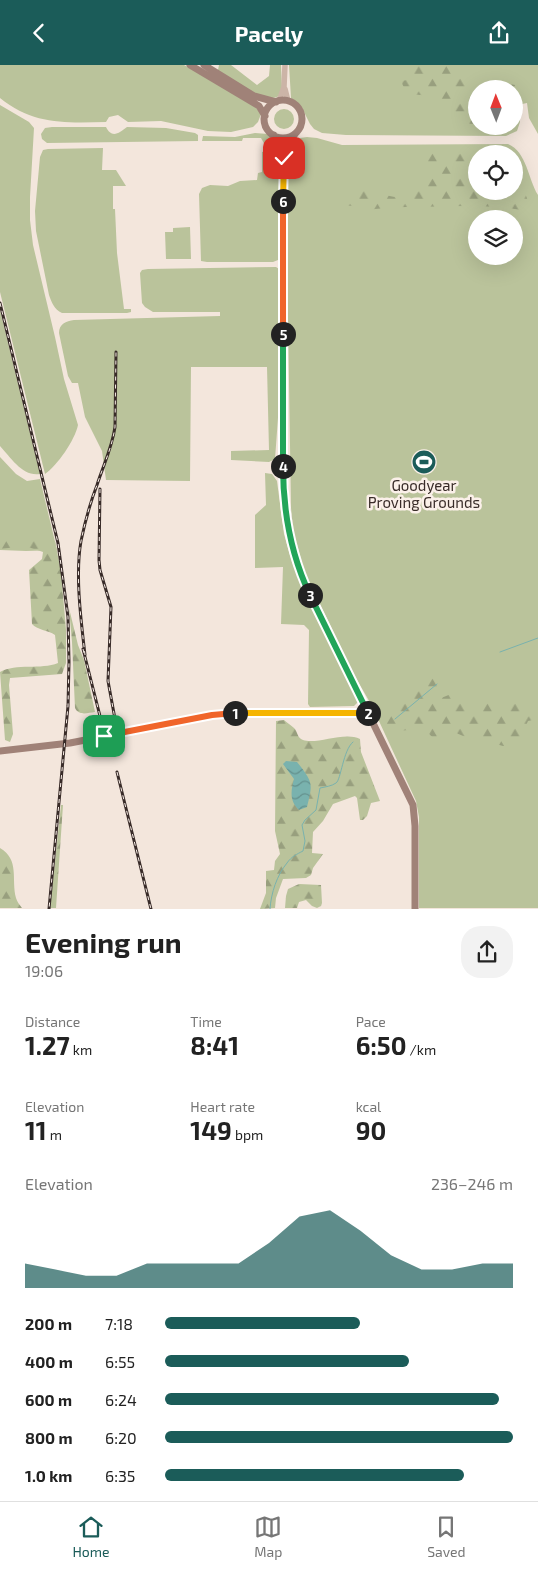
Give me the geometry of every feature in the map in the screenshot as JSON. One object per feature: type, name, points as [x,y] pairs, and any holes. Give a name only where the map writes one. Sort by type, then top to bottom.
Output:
[{"type":"main road","points":[[190,65],[259,106],[265,116],[266,125],[274,135],[280,150],[283,167]]},
{"type":"main road","points":[[204,65],[254,96],[288,101],[297,106],[302,115],[301,126],[286,148],[283,167],[283,471],[287,524],[294,555],[303,579],[407,791],[414,810],[415,909]]},
{"type":"main road","points":[[265,116],[269,107],[278,101]]},
{"type":"main road","points":[[274,135],[284,138],[295,134]]},
{"type":"main road","points":[[0,751],[70,743],[219,714],[368,713]]},
{"type":"street","points":[[284,65],[284,87],[288,101]]},
{"type":"street","points":[[278,101],[284,87]]},
{"type":"green space","points":[[0,65],[184,65],[245,99],[255,106],[261,114],[258,122],[253,127],[231,132],[208,131],[161,121],[128,122],[118,115],[109,117],[106,122],[64,122],[37,118],[12,107],[0,98]]},
{"type":"green space","points":[[219,65],[231,65],[257,85],[269,76],[270,65],[281,65],[282,88],[279,96],[264,98],[247,91],[218,70]]},
{"type":"green space","points":[[289,65],[538,65],[538,134],[529,118],[527,103],[523,104],[523,80],[468,80],[468,135],[508,135],[506,136],[346,135],[322,133],[314,129],[310,124],[302,108],[291,98]]},
{"type":"green space","points":[[410,65],[447,65],[467,77],[477,80],[468,80],[468,128],[455,126],[454,114],[431,98],[417,95],[403,97],[405,90],[401,81],[407,80]]},
{"type":"green space","points":[[0,105],[29,122],[34,128],[30,197],[33,245],[64,379],[78,425],[65,452],[45,474],[0,292]]},
{"type":"green space","points":[[284,109],[291,112],[294,119],[291,126],[284,129],[277,126],[274,119],[277,112]]},
{"type":"green space","points":[[106,127],[113,134],[127,127],[166,128],[195,133],[198,135],[198,141],[47,143],[42,139],[41,134],[45,128]]},
{"type":"green space","points":[[255,133],[268,134],[272,138],[281,157],[278,260],[273,262],[201,261],[199,194],[202,188],[210,185],[228,186],[240,181],[257,180],[258,173],[262,172],[262,152],[265,151],[265,145],[261,138],[243,138],[242,141],[202,141],[203,136],[235,137]]},
{"type":"green space","name":"Goodyear Proving Grounds","points":[[307,137],[342,145],[508,144],[510,145],[468,145],[468,200],[523,200],[523,159],[538,195],[538,908],[419,908],[419,817],[416,801],[372,706],[353,673],[304,571],[293,529],[291,508],[286,191],[288,155],[291,144],[300,138]]},
{"type":"green space","points":[[103,148],[102,170],[116,170],[126,186],[113,186],[113,209],[115,209],[117,253],[124,309],[131,309],[131,312],[62,313],[55,308],[49,295],[36,231],[35,211],[40,157],[43,150],[48,149]]},
{"type":"green space","points":[[426,152],[468,153],[468,200],[523,200],[523,188],[532,212],[518,209],[463,206],[390,208],[360,212],[352,206],[343,205],[354,193],[360,192],[368,186],[383,194],[395,197],[410,193],[428,180],[427,170],[418,154]]},
{"type":"green space","points":[[190,227],[191,259],[166,259],[165,232],[173,232],[173,228]]},
{"type":"green space","points":[[276,267],[279,269],[279,404],[275,459],[269,462],[231,460],[231,451],[269,450],[267,367],[191,367],[190,481],[106,480],[102,451],[85,417],[78,383],[72,383],[68,376],[59,333],[62,325],[74,320],[220,316],[220,312],[153,312],[142,303],[140,273],[142,270],[148,269]]},
{"type":"green space","points":[[0,310],[40,474],[28,473],[23,470],[0,446]]},
{"type":"green space","points":[[0,457],[16,474],[27,481],[40,479],[57,550],[0,550]]},
{"type":"green space","points":[[265,473],[272,474],[277,481],[284,534],[292,562],[309,603],[358,702],[354,706],[310,707],[308,704],[309,630],[304,625],[281,624],[283,567],[255,568],[255,515],[266,505]]},
{"type":"green space","points":[[26,539],[55,541],[61,572],[66,630],[66,663],[62,674],[10,678],[13,734],[10,742],[5,740],[0,672],[6,669],[58,663],[55,635],[32,624],[29,570],[42,559],[43,552],[25,546],[0,549],[0,541]]},
{"type":"green space","points":[[69,608],[78,645],[84,660],[95,712],[81,713],[75,708]]},
{"type":"green space","points":[[434,672],[443,687],[428,699],[429,703],[451,694],[481,702],[497,703],[512,701],[519,706],[538,705],[538,719],[528,721],[523,732],[525,745],[503,746],[482,740],[473,740],[456,733],[449,734],[445,741],[437,740],[427,731],[422,730],[391,731],[381,714],[388,705],[407,698],[416,691],[428,674]]},
{"type":"green space","points":[[284,720],[294,728],[303,740],[316,741],[346,736],[360,739],[361,752],[380,801],[371,803],[367,816],[363,820],[360,820],[357,798],[355,796],[333,804],[323,821],[313,832],[312,853],[323,854],[313,868],[311,875],[306,878],[283,879],[276,898],[275,908],[260,909],[266,893],[266,871],[274,870],[275,861],[280,854],[275,831],[276,721]]},
{"type":"green space","points":[[61,805],[63,805],[56,908],[50,908]]},
{"type":"green space","points":[[0,848],[6,853],[13,864],[16,898],[22,908],[0,908]]},
{"type":"green space","points":[[299,884],[321,885],[321,906],[317,908],[312,906],[306,900],[299,902],[297,908],[285,908],[288,889]]},
{"type":"water","points":[[286,761],[297,762],[309,779],[311,787],[307,807],[299,810],[292,799],[294,779],[283,764]]},
{"type":"waterway","points":[[500,652],[538,638]]},
{"type":"waterway","points":[[395,719],[437,684]]},
{"type":"waterway","points":[[270,909],[273,891],[280,873],[290,859],[303,851],[305,841],[302,825],[316,810],[320,788],[333,785],[338,781],[347,751],[353,742]]},
{"type":"railway","points":[[0,303],[58,543],[68,617],[68,706],[49,909]]},
{"type":"railway","points":[[85,655],[79,598],[79,554],[94,492],[114,435],[116,352]]},
{"type":"railway","points":[[100,489],[99,560],[100,570],[111,607],[108,681],[115,719]]},
{"type":"railway","points":[[83,649],[101,720]]},
{"type":"railway","points":[[117,772],[151,909]]},
{"type":"place","name":"Goodyear Proving Grounds","points":[[424,462]]},
{"type":"route","points":[[104,736],[226,713],[368,713],[303,579],[294,555],[287,524],[283,471],[282,228],[284,158]]}]
